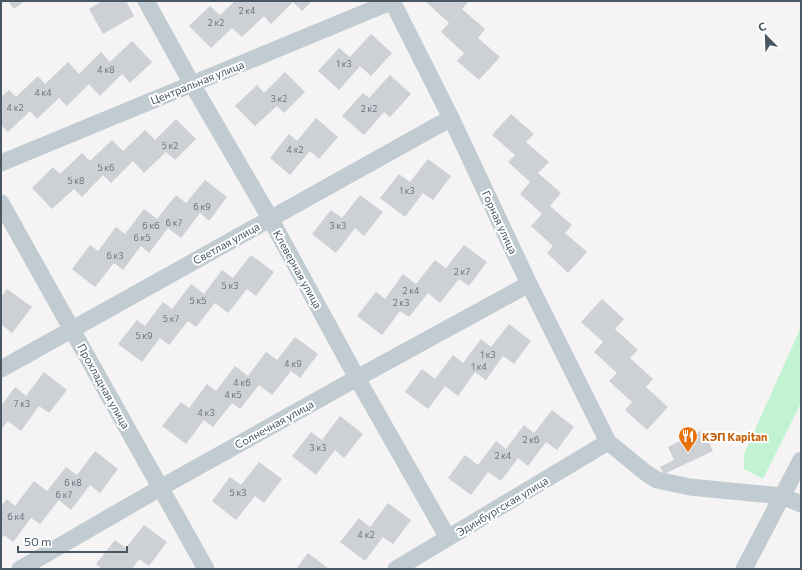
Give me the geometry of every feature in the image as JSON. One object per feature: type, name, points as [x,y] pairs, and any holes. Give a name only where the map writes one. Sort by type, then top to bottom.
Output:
[{"type":"street","name":"Клеверная улица","points":[[146,1],[192,84],[270,218],[357,378],[448,538]]},
{"type":"street","name":"Центральная улица","points":[[1,163],[392,1]]},
{"type":"street","name":"Горная улица","points":[[392,1],[451,118],[529,284],[608,442]]},
{"type":"street","name":"Светлая улица","points":[[1,369],[451,118]]},
{"type":"street","name":"Прохладная улица","points":[[1,203],[206,569]]},
{"type":"street","name":"Солнечная улица","points":[[20,569],[160,488],[529,284]]},
{"type":"street","points":[[608,442],[646,473],[657,480],[690,487],[782,496],[801,504]]},
{"type":"street","name":"Эдинбургская улица","points":[[396,569],[608,442]]},
{"type":"street","points":[[744,569],[801,460]]},
{"type":"green space","points":[[801,327],[801,403],[763,479],[744,469],[744,454]]},
{"type":"building","points":[[8,1],[25,1],[14,9]]},
{"type":"building","points":[[102,1],[126,1],[134,16],[103,34],[89,9]]},
{"type":"building","points":[[235,1],[249,1],[250,3],[252,1],[312,1],[302,11],[293,2],[271,24],[264,16],[242,37],[232,28],[211,48],[189,26],[210,6],[220,15]]},
{"type":"building","points":[[469,1],[462,9],[485,29],[478,38],[500,57],[479,80],[457,61],[464,53],[441,32],[449,23],[426,2]]},
{"type":"building","points":[[371,34],[392,53],[371,76],[360,66],[339,90],[318,71],[339,48],[350,57]]},
{"type":"building","points":[[132,41],[152,62],[130,83],[122,74],[100,96],[89,84],[67,106],[59,98],[37,119],[30,111],[8,132],[1,125],[1,97],[9,90],[16,97],[38,76],[45,84],[68,62],[79,74],[101,52],[110,62]]},
{"type":"building","points":[[285,72],[305,92],[284,113],[277,106],[255,126],[235,106],[257,85],[264,93]]},
{"type":"building","points":[[390,75],[411,94],[390,117],[384,112],[364,135],[342,116],[363,93],[369,98]]},
{"type":"building","points":[[511,114],[534,134],[526,142],[549,162],[538,173],[561,193],[550,206],[572,225],[565,233],[587,252],[568,273],[547,253],[553,246],[531,226],[542,214],[520,194],[530,182],[508,162],[515,155],[492,135]]},
{"type":"building","points":[[316,118],[338,137],[319,159],[310,151],[290,175],[270,158],[289,134],[297,141]]},
{"type":"building","points":[[176,119],[196,139],[175,160],[166,152],[144,173],[133,161],[111,183],[103,175],[82,197],[74,189],[52,209],[32,188],[53,167],[60,174],[82,153],[90,161],[112,140],[123,151],[145,130],[155,140]]},
{"type":"building","points":[[428,159],[451,176],[433,200],[423,193],[405,217],[380,198],[399,174],[410,182]]},
{"type":"building","points":[[205,180],[227,197],[209,221],[200,213],[181,238],[168,228],[149,253],[141,246],[123,270],[114,263],[95,287],[72,269],[90,245],[98,251],[116,227],[125,234],[144,209],[157,219],[176,195],[186,203]]},
{"type":"building","points":[[360,195],[383,212],[364,236],[355,228],[336,253],[312,234],[331,210],[342,218]]},
{"type":"building","points":[[464,245],[487,262],[469,286],[459,279],[440,303],[428,293],[409,317],[400,311],[382,335],[357,316],[376,292],[385,299],[403,274],[416,284],[435,260],[446,268]]},
{"type":"building","points":[[251,255],[274,272],[256,296],[247,289],[228,313],[215,303],[196,327],[188,321],[169,345],[160,338],[142,362],[118,344],[137,320],[145,326],[163,302],[172,309],[191,284],[204,294],[222,270],[233,278]]},
{"type":"building","points":[[7,289],[32,307],[12,333],[1,324],[1,297]]},
{"type":"building","points":[[602,299],[624,319],[615,329],[638,350],[630,358],[653,379],[646,387],[668,407],[647,430],[625,410],[632,402],[609,381],[617,373],[594,352],[603,342],[581,322]]},
{"type":"building","points":[[509,324],[531,341],[514,364],[503,356],[486,380],[475,372],[458,396],[445,386],[428,409],[405,392],[422,369],[435,379],[453,355],[463,363],[481,339],[491,347]]},
{"type":"building","points":[[295,337],[318,354],[300,378],[291,371],[272,395],[259,385],[240,409],[232,403],[213,427],[204,420],[186,444],[162,426],[181,402],[189,408],[207,384],[216,391],[235,366],[248,376],[266,352],[277,360]]},
{"type":"building","points":[[44,372],[67,390],[49,413],[39,406],[21,431],[8,421],[1,429],[1,406],[15,387],[26,396]]},
{"type":"building","points":[[552,410],[574,427],[557,450],[546,442],[528,466],[518,458],[501,481],[488,472],[471,495],[448,478],[465,455],[478,465],[496,441],[506,449],[524,425],[534,433]]},
{"type":"building","points":[[340,416],[363,434],[344,458],[335,450],[316,475],[292,456],[311,432],[322,440]]},
{"type":"building","points":[[703,430],[713,451],[664,474],[660,467],[674,460],[668,447]]},
{"type":"building","points":[[95,451],[118,469],[100,493],[90,485],[71,510],[59,500],[40,524],[31,518],[13,542],[4,535],[1,539],[1,506],[7,499],[15,506],[34,481],[47,491],[66,467],[77,475]]},
{"type":"building","points":[[259,462],[282,479],[264,503],[255,496],[236,520],[212,501],[230,477],[241,485]]},
{"type":"building","points":[[388,503],[411,520],[393,544],[383,537],[365,561],[340,542],[359,518],[370,527]]},
{"type":"building","points":[[144,525],[167,542],[149,566],[139,559],[132,569],[102,569],[96,564],[115,540],[126,548]]},
{"type":"building","points":[[308,553],[329,569],[296,569]]},
{"type":"place","name":"КЭП Kapitan","points":[[688,453]]}]
